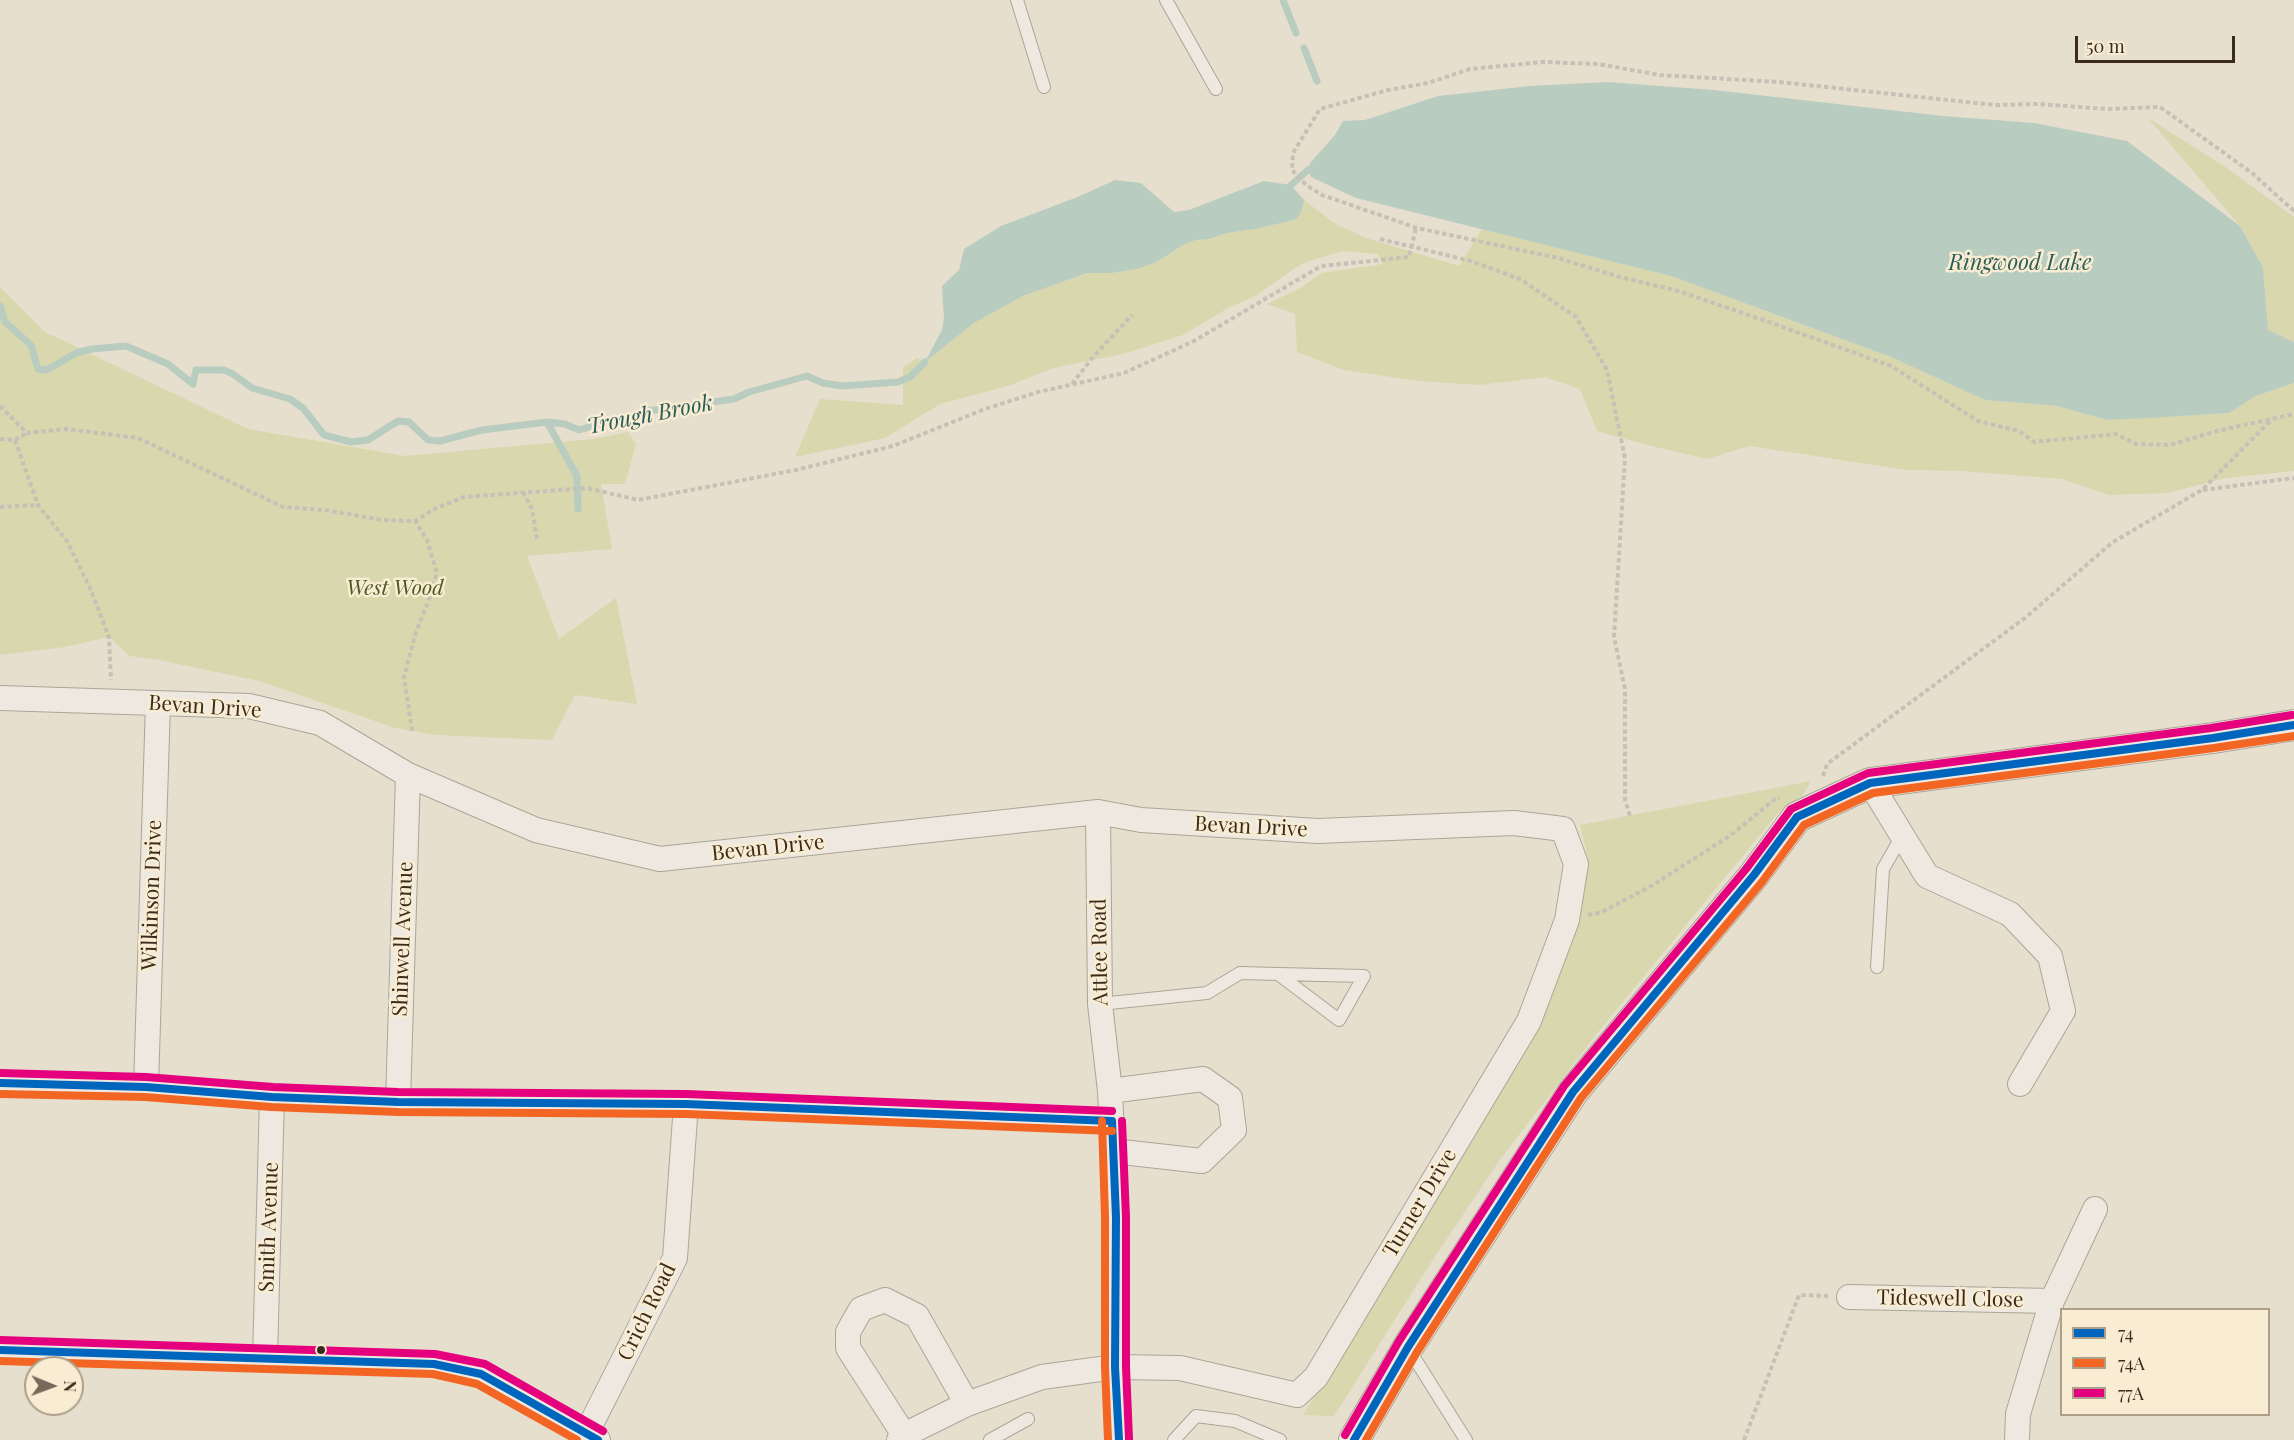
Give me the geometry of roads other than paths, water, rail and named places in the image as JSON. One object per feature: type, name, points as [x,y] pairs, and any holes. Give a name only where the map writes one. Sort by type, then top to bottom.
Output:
[{"type":"street","name":"Bevan Drive","points":[[0,698],[249,706],[320,723],[408,775],[536,830],[660,859],[1098,812],[1141,820],[1318,831],[1514,823],[1563,829]]},
{"type":"street","name":"Wilkinson Drive","points":[[146,1087],[158,703]]},
{"type":"street","points":[[1354,1440],[1408,1347],[1573,1092],[1754,875],[1797,818],[1870,783],[2294,725]]},
{"type":"street","name":"Shinwell Avenue","points":[[398,1102],[408,775]]},
{"type":"street","points":[[1870,783],[1927,876],[2010,914],[2050,956],[2063,1011],[2020,1084]]},
{"type":"street","name":"Attlee Road","points":[[1098,812],[1100,1004],[1110,1091],[1116,1217],[1115,1367],[1119,1440]]},
{"type":"street","name":"Turner Drive","points":[[1115,1367],[1180,1368],[1298,1395],[1316,1377],[1529,1021],[1567,920],[1575,864],[1563,829]]},
{"type":"street","points":[[1110,1091],[1203,1079],[1230,1098],[1234,1130],[1202,1161],[1113,1151]]},
{"type":"street","points":[[0,1083],[146,1087],[272,1097],[398,1102],[686,1104],[1112,1121]]},
{"type":"street","name":"Smith Avenue","points":[[265,1358],[272,1097]]},
{"type":"street","name":"Crich Road","points":[[589,1438],[675,1258],[686,1104]]},
{"type":"street","points":[[2017,1440],[2018,1414],[2052,1301],[2095,1209]]},
{"type":"street","name":"Tideswell Close","points":[[1849,1297],[2052,1301]]},
{"type":"street","points":[[967,1404],[917,1316],[885,1300],[861,1309],[848,1332],[848,1348],[902,1437],[967,1404],[1042,1377],[1115,1367]]},
{"type":"street","points":[[0,1350],[434,1364],[481,1374],[589,1438]]},
{"type":"lane","points":[[1017,0],[1044,87]]},
{"type":"lane","points":[[1166,0],[1216,89]]},
{"type":"lane","points":[[1877,967],[1883,869],[1902,836]]},
{"type":"lane","points":[[1100,1004],[1207,993],[1240,973],[1364,976],[1338,1020],[1278,974]]},
{"type":"lane","points":[[1408,1347],[1466,1440]]},
{"type":"lane","points":[[1174,1440],[1196,1416],[1235,1421],[1280,1440]]},
{"type":"lane","points":[[990,1440],[1028,1419]]},
{"type":"water","name":"Ringwood Lake","points":[[1607,82],[1714,90],[1943,116],[2034,123],[2127,141],[2240,226],[2263,267],[2268,330],[2294,342],[2294,383],[2256,396],[2229,413],[2149,418],[2107,420],[2057,406],[1985,400],[1891,357],[1671,276],[1356,198],[1311,177],[1308,170],[1310,163],[1335,135],[1343,121],[1365,120],[1438,96],[1530,86]]},
{"type":"water","points":[[1115,180],[1141,183],[1174,212],[1189,210],[1264,181],[1291,185],[1304,200],[1297,219],[1196,240],[1183,245],[1157,262],[1137,269],[1112,273],[1087,273],[1023,296],[974,323],[925,362],[942,330],[944,319],[942,286],[959,270],[964,249],[1001,226]]},
{"type":"waterway","points":[[1283,0],[1296,33]]},
{"type":"waterway","points":[[1304,48],[1317,81]]},
{"type":"waterway","name":"Trough Brook","points":[[1291,185],[1308,170]]},
{"type":"waterway","name":"Trough Brook","points":[[0,306],[5,322],[31,345],[38,369],[47,370],[76,353],[126,346],[168,364],[193,384],[196,370],[224,370],[252,388],[290,399],[303,408],[324,435],[351,442],[368,440],[398,421],[409,422],[428,440],[440,441],[482,430],[547,422],[565,424],[579,430],[606,422],[629,423],[647,411],[734,399],[749,392],[807,376],[823,383],[842,386],[898,382],[910,377],[925,362]]},
{"type":"waterway","points":[[547,422],[577,476],[578,509]]},
{"type":"park label","name":"West Wood","points":[[395,588]]}]
